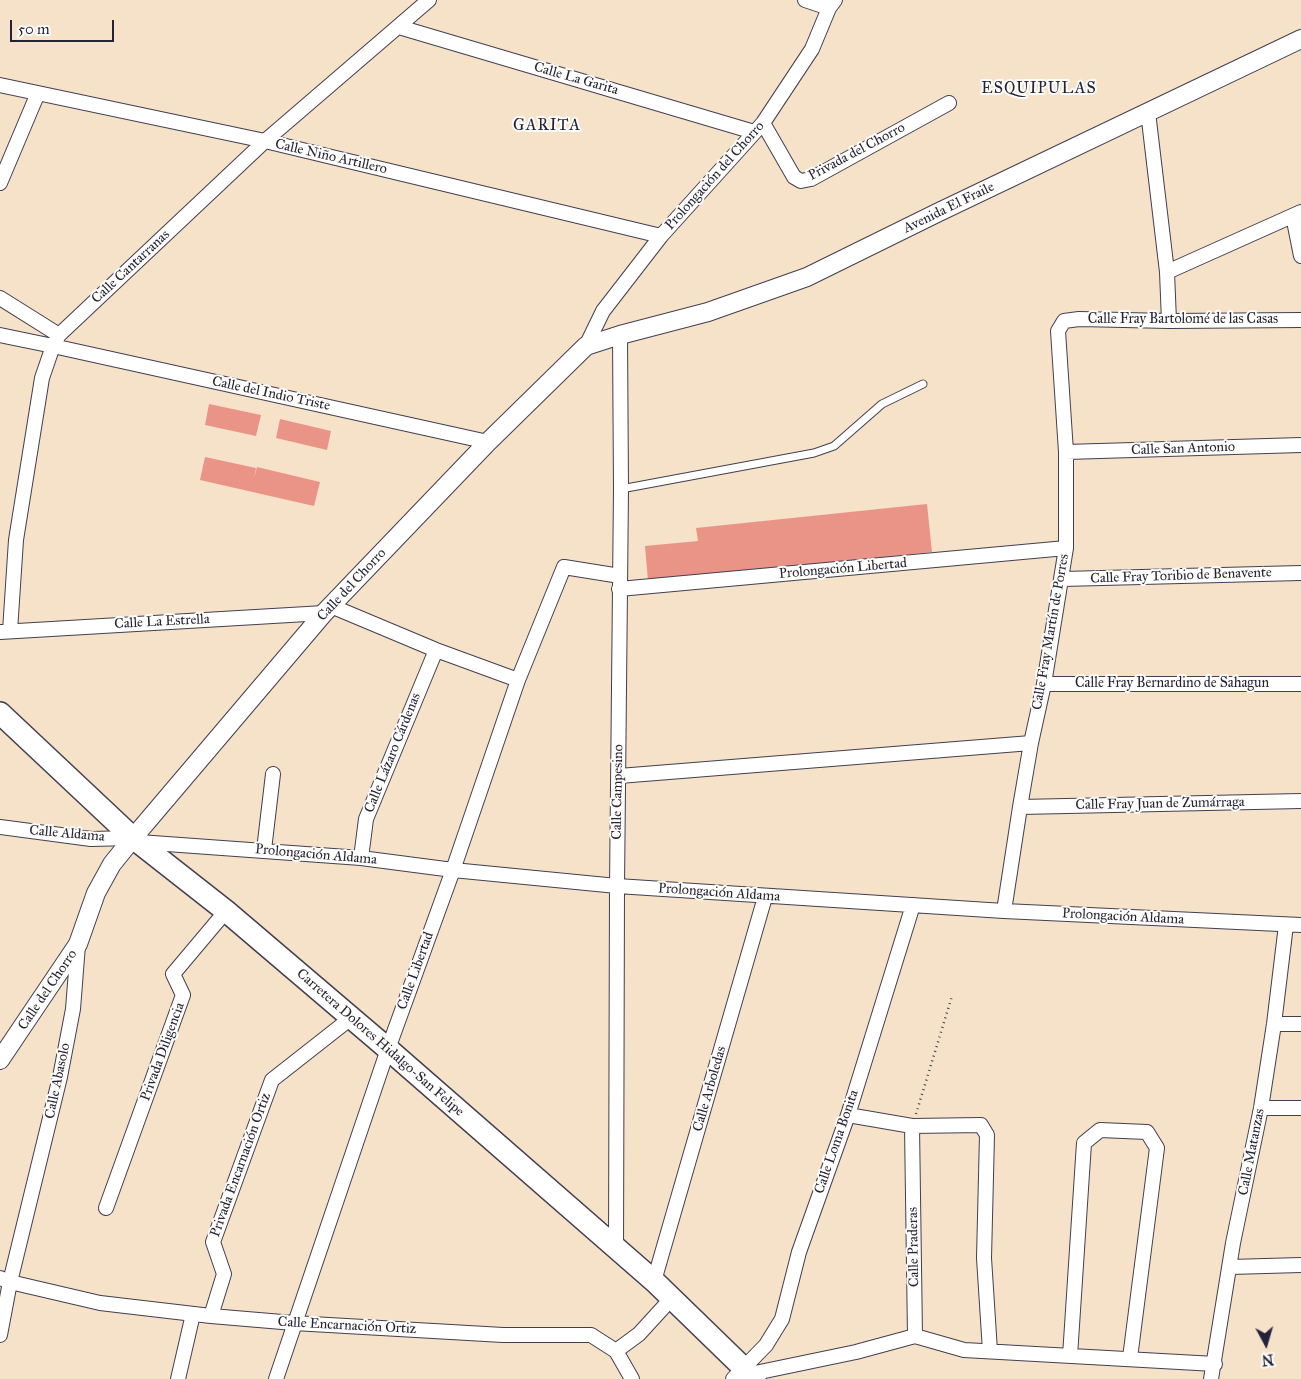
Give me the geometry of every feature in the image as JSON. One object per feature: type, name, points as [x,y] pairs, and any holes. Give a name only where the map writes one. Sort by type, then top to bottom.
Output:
[{"type":"main road","name":"Carretera Dolores Hidalgo-San Felipe","points":[[0,713],[136,840],[226,911],[388,1048],[616,1250],[654,1281],[746,1375]]},
{"type":"street","name":"Calle Cantarranas","points":[[5,632],[16,540],[42,378],[56,340],[265,141],[429,0]]},
{"type":"street","points":[[805,0],[832,4]]},
{"type":"street","name":"Prolongación del Chorro","points":[[586,346],[603,311],[661,236],[759,127],[812,49],[832,4]]},
{"type":"street","name":"Calle La Garita","points":[[399,27],[759,127]]},
{"type":"street","name":"Avenida El Fraile","points":[[586,346],[708,312],[807,278],[1301,39]]},
{"type":"street","name":"Calle Niño Artillero","points":[[0,85],[265,141],[661,236]]},
{"type":"street","points":[[0,183],[38,93]]},
{"type":"street","name":"Privada del Chorro","points":[[759,127],[794,177],[801,181],[811,179],[949,103]]},
{"type":"street","points":[[1148,112],[1167,272],[1169,321]]},
{"type":"street","points":[[1167,272],[1297,214],[1301,256]]},
{"type":"street","name":"Calle del Indio Triste","points":[[0,298],[56,340],[488,442]]},
{"type":"street","name":"Calle Fray Bartolomé de las Casas","points":[[1064,321],[1079,319],[1169,321],[1301,320]]},
{"type":"street","name":"Calle Fray Martín de Porres","points":[[1004,911],[1020,807],[1044,684],[1066,548],[1066,452],[1058,331],[1064,321]]},
{"type":"street","points":[[0,335],[56,340]]},
{"type":"street","name":"Calle Campesino","points":[[616,1250],[621,489],[620,335]]},
{"type":"street","name":"Calle del Chorro","points":[[136,840],[328,609],[488,442],[586,346]]},
{"type":"street","name":"Calle San Antonio","points":[[1066,452],[1301,445]]},
{"type":"street","name":"Prolongación Libertad","points":[[564,567],[620,582],[1066,548]]},
{"type":"street","name":"Calle Libertad","points":[[276,1379],[388,1048],[453,870],[518,680],[564,567]]},
{"type":"street","name":"Calle Fray Toribio de Benavente","points":[[1062,579],[1301,573]]},
{"type":"street","name":"Calle La Estrella","points":[[5,632],[328,609],[518,680]]},
{"type":"street","name":"Calle Lázaro Cárdenas","points":[[361,858],[366,819],[436,650]]},
{"type":"street","name":"Calle Fray Bernardino de Sahagun","points":[[1044,684],[1301,684]]},
{"type":"street","points":[[619,776],[1031,743]]},
{"type":"street","points":[[264,850],[273,774]]},
{"type":"street","name":"Calle Fray Juan de Zumárraga","points":[[1020,807],[1301,802]]},
{"type":"street","name":"Calle Aldama","points":[[0,827],[90,839],[136,840]]},
{"type":"street","name":"Prolongación Aldama","points":[[136,840],[361,858],[453,870],[617,886],[1004,911],[1301,925]]},
{"type":"street","name":"Calle Abasolo","points":[[0,1335],[5,1280],[60,1077],[73,1009],[78,944],[96,893],[112,864],[136,840]]},
{"type":"street","name":"Calle Arboledas","points":[[654,1281],[765,896]]},
{"type":"street","name":"Calle Loma Bonita","points":[[746,1375],[782,1319],[799,1252],[848,1115],[913,905]]},
{"type":"street","name":"Privada Diligencia","points":[[106,1208],[183,995],[173,974],[226,911]]},
{"type":"street","name":"Calle Matanzas","points":[[1211,1379],[1230,1267],[1261,1108],[1274,1024],[1286,925]]},
{"type":"street","name":"Calle del Chorro","points":[[0,1060],[78,944]]},
{"type":"street","name":"Privada Encarnación Ortiz","points":[[211,1316],[224,1274],[213,1242],[272,1080],[351,1018]]},
{"type":"street","points":[[1274,1024],[1301,1024]]},
{"type":"street","points":[[1261,1108],[1301,1108]]},
{"type":"street","points":[[848,1115],[912,1126],[981,1125],[987,1135],[984,1258],[990,1351]]},
{"type":"street","name":"Calle Praderas","points":[[912,1126],[915,1336]]},
{"type":"street","points":[[1070,1356],[1084,1143],[1100,1130],[1147,1132],[1157,1148],[1130,1358]]},
{"type":"street","points":[[1230,1267],[1301,1266]]},
{"type":"street","name":"Calle Encarnación Ortiz","points":[[5,1280],[100,1304],[294,1324],[503,1335],[591,1335],[616,1351]]},
{"type":"street","points":[[632,1379],[616,1351],[639,1334],[671,1299]]},
{"type":"street","points":[[178,1379],[193,1314]]},
{"type":"street","points":[[746,1375],[856,1352],[915,1336],[964,1350],[1215,1364]]},
{"type":"lane","points":[[621,489],[814,454],[834,446],[882,404],[923,384]]},
{"type":"path","points":[[912,1126],[952,996]]},
{"type":"building","points":[[209,404],[261,415],[256,436],[205,425]]},
{"type":"building","points":[[280,419],[331,431],[327,450],[276,438]]},
{"type":"building","points":[[205,457],[256,468],[254,478],[257,467],[320,482],[314,506],[200,480]]},
{"type":"building","points":[[927,504],[932,552],[648,581],[645,546],[698,541],[696,528]]},
{"type":"district","name":"ESQUIPULAS","points":[[1039,89]]},
{"type":"district","name":"GARITA","points":[[547,126]]}]
